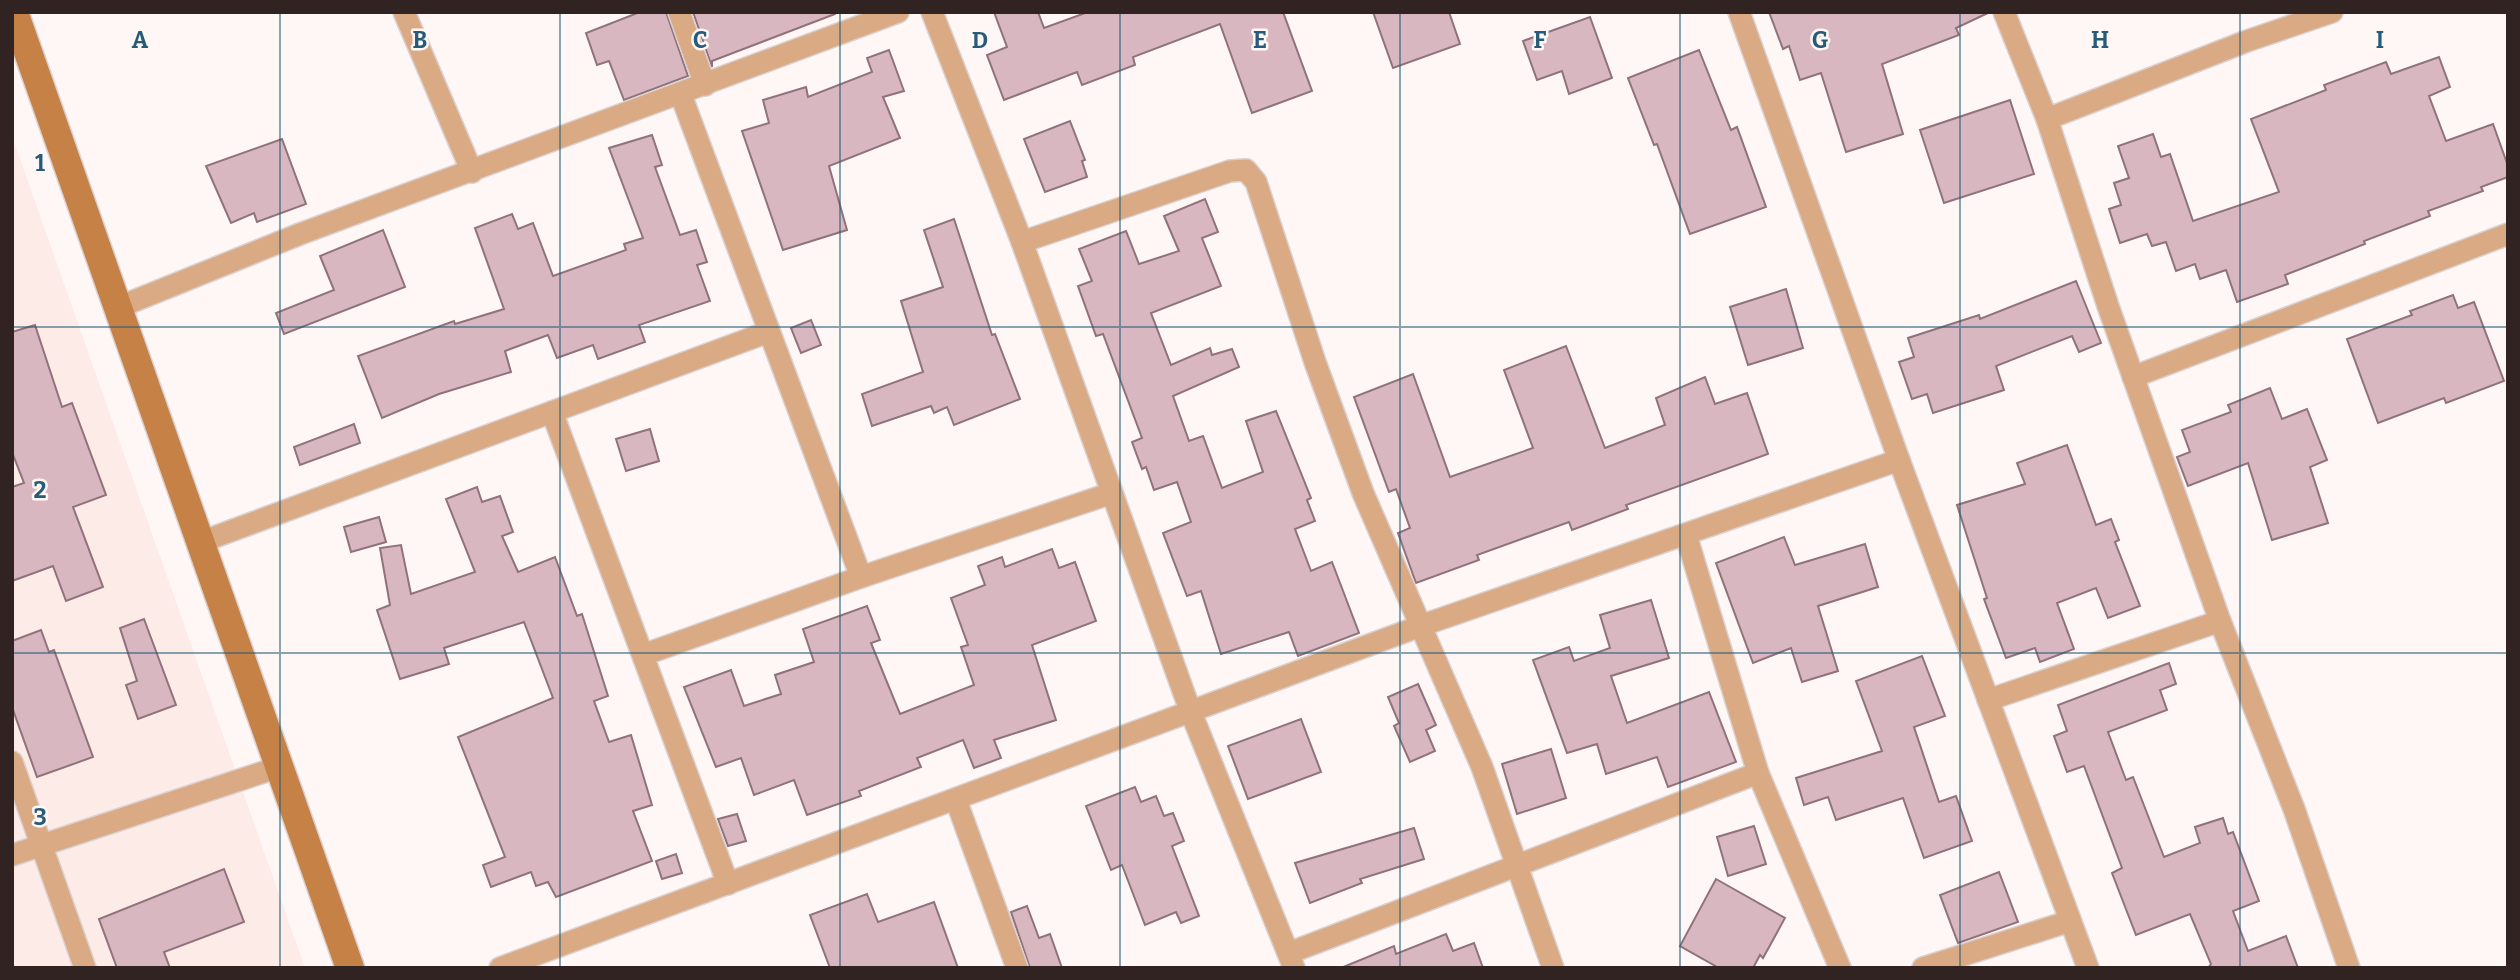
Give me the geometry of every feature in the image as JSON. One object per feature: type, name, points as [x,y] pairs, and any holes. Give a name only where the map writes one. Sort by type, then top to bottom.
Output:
[{"type":"street","points":[[15,12],[22,65],[118,307],[351,968]]},
{"type":"street","points":[[404,12],[472,172]]},
{"type":"street","points":[[679,12],[705,85]]},
{"type":"street","points":[[118,307],[300,234],[681,95],[898,12]]},
{"type":"street","points":[[932,12],[1022,242],[1190,710],[1291,960],[1758,772]]},
{"type":"street","points":[[1739,12],[1899,460],[2088,968]]},
{"type":"street","points":[[2004,12],[2047,120],[2133,377],[2220,621],[2294,809],[2349,968]]},
{"type":"street","points":[[2047,120],[2247,41],[2332,12]]},
{"type":"street","points":[[681,95],[861,576]]},
{"type":"street","points":[[1022,242],[1230,171],[1246,170],[1256,182],[1315,362],[1363,493],[1423,625],[1482,767],[1553,968]]},
{"type":"street","points":[[2133,377],[2508,234]]},
{"type":"street","points":[[201,542],[768,332]]},
{"type":"street","points":[[552,412],[727,884]]},
{"type":"street","points":[[500,968],[1423,625],[1899,460]]},
{"type":"street","points":[[643,655],[861,576],[1112,493]]},
{"type":"street","points":[[1686,535],[1758,772],[1840,968]]},
{"type":"street","points":[[1988,700],[2220,621]]},
{"type":"street","points":[[12,762],[85,968]]},
{"type":"street","points":[[12,855],[279,767]]},
{"type":"street","points":[[956,800],[1017,968]]},
{"type":"street","points":[[1923,968],[2070,921]]},
{"type":"shaded area","points":[[12,136],[305,968],[12,968]]},
{"type":"building","points":[[640,12],[666,12],[688,76],[624,100],[609,61],[597,65],[586,33]]},
{"type":"building","points":[[693,12],[835,14],[712,61],[712,67]]},
{"type":"building","points":[[994,12],[1038,12],[1044,28],[1088,12],[1283,12],[1312,91],[1252,113],[1220,24],[1133,57],[1135,65],[1082,85],[1077,72],[1004,100],[987,55],[1007,47]]},
{"type":"building","points":[[1373,12],[1449,12],[1460,44],[1393,68]]},
{"type":"building","points":[[1769,12],[1990,12],[1956,28],[1959,35],[1882,64],[1903,134],[1846,152],[1821,73],[1800,80],[1789,46],[1783,49]]},
{"type":"building","points":[[1590,17],[1612,78],[1569,94],[1562,71],[1537,80],[1523,41]]},
{"type":"building","points":[[889,50],[904,91],[883,97],[900,138],[829,166],[847,230],[783,250],[742,131],[769,123],[763,100],[806,87],[808,97],[872,72],[867,58]]},
{"type":"building","points":[[1699,50],[1731,130],[1737,127],[1766,207],[1690,234],[1657,144],[1654,145],[1628,78]]},
{"type":"building","points":[[2439,57],[2450,87],[2429,96],[2446,141],[2493,124],[2508,166],[2508,177],[2481,187],[2483,191],[2428,211],[2430,216],[2285,275],[2288,284],[2237,302],[2226,270],[2200,279],[2195,264],[2176,271],[2166,242],[2152,246],[2147,234],[2120,243],[2109,209],[2121,205],[2114,183],[2129,178],[2118,146],[2153,134],[2161,157],[2170,154],[2193,221],[2279,192],[2251,119],[2326,90],[2324,85],[2386,62],[2391,74]]},
{"type":"building","points":[[2010,100],[2034,174],[1944,203],[1920,130]]},
{"type":"building","points":[[1070,121],[1085,160],[1082,161],[1087,177],[1045,192],[1024,139]]},
{"type":"building","points":[[652,135],[662,165],[655,167],[680,235],[696,230],[707,262],[697,265],[710,301],[639,325],[645,342],[598,359],[593,345],[557,358],[548,335],[505,351],[511,372],[439,394],[382,418],[358,356],[454,321],[455,324],[504,309],[475,228],[512,214],[518,229],[533,223],[553,276],[626,250],[624,244],[643,238],[609,148]]},
{"type":"building","points":[[282,139],[306,204],[257,222],[254,213],[231,223],[206,166]]},
{"type":"building","points":[[1205,199],[1218,232],[1202,238],[1221,286],[1151,313],[1171,365],[1210,348],[1212,355],[1232,349],[1239,367],[1173,396],[1189,441],[1203,436],[1222,488],[1263,472],[1246,421],[1276,411],[1311,498],[1307,500],[1315,521],[1295,529],[1311,571],[1332,562],[1359,633],[1298,656],[1289,632],[1221,654],[1201,591],[1187,596],[1163,533],[1191,522],[1177,482],[1154,490],[1146,467],[1142,469],[1132,442],[1142,438],[1103,334],[1096,336],[1078,286],[1092,281],[1079,249],[1126,231],[1139,264],[1179,251],[1164,216]]},
{"type":"building","points":[[954,219],[992,335],[995,334],[1020,399],[954,425],[947,407],[934,413],[931,406],[872,426],[862,394],[923,372],[901,301],[943,287],[924,230]]},
{"type":"building","points":[[383,230],[405,287],[284,334],[276,313],[334,290],[320,256]]},
{"type":"building","points":[[2076,281],[2101,343],[2079,352],[2072,336],[1996,366],[2004,390],[1933,413],[1927,394],[1912,399],[1899,362],[1914,357],[1908,338],[1979,315],[1980,319]]},
{"type":"building","points":[[1786,289],[1803,348],[1748,365],[1730,307]]},
{"type":"building","points":[[2453,295],[2458,308],[2474,302],[2504,381],[2446,403],[2444,398],[2378,423],[2347,339],[2412,315],[2410,311]]},
{"type":"building","points":[[811,320],[821,345],[801,353],[791,328]]},
{"type":"building","points":[[35,325],[62,407],[72,403],[106,495],[73,507],[103,587],[66,601],[53,566],[12,581],[12,487],[24,483],[12,452],[12,332]]},
{"type":"building","points":[[1566,346],[1605,448],[1665,425],[1656,398],[1705,377],[1715,404],[1747,393],[1768,454],[1626,505],[1628,509],[1572,530],[1569,522],[1477,555],[1479,560],[1416,583],[1398,533],[1410,528],[1396,489],[1389,492],[1354,397],[1413,374],[1450,477],[1533,448],[1504,370]]},
{"type":"building","points":[[2270,388],[2282,419],[2307,409],[2327,460],[2310,467],[2328,523],[2272,540],[2248,463],[2188,486],[2177,457],[2190,452],[2182,430],[2231,412],[2228,405]]},
{"type":"building","points":[[354,424],[360,443],[300,465],[294,447]]},
{"type":"building","points":[[650,429],[659,461],[626,471],[616,439]]},
{"type":"building","points":[[2067,445],[2096,525],[2111,519],[2119,540],[2115,542],[2140,606],[2108,618],[2096,588],[2057,603],[2074,649],[2040,662],[2035,648],[2006,658],[1984,599],[1987,598],[1957,505],[2025,484],[2017,463]]},
{"type":"building","points":[[477,487],[482,502],[500,496],[513,532],[502,536],[518,572],[555,557],[577,616],[582,614],[608,696],[594,701],[609,742],[631,735],[652,805],[633,811],[652,861],[556,897],[548,882],[536,886],[531,872],[491,887],[483,865],[505,857],[458,737],[553,698],[524,622],[444,648],[449,664],[400,679],[377,610],[390,605],[380,548],[401,545],[411,594],[475,572],[446,499]]},
{"type":"building","points":[[379,517],[386,542],[351,552],[344,527]]},
{"type":"building","points":[[1784,537],[1795,565],[1865,544],[1878,587],[1818,606],[1838,671],[1802,682],[1791,648],[1753,663],[1716,563]]},
{"type":"building","points":[[1052,549],[1059,568],[1075,562],[1096,621],[1032,645],[1056,720],[994,740],[1001,758],[974,768],[963,740],[917,758],[921,767],[859,791],[861,796],[807,815],[794,780],[754,795],[741,758],[716,767],[684,687],[731,670],[744,706],[781,694],[775,675],[814,662],[803,629],[867,606],[880,640],[871,643],[900,714],[974,685],[961,647],[968,645],[951,598],[985,585],[978,566],[1002,557],[1005,567]]},
{"type":"building","points":[[1651,600],[1669,658],[1611,676],[1627,723],[1709,692],[1736,762],[1668,787],[1657,757],[1606,774],[1597,744],[1567,753],[1533,660],[1569,647],[1574,661],[1610,648],[1600,615]]},
{"type":"building","points":[[144,619],[176,705],[138,719],[126,685],[137,681],[120,628]]},
{"type":"building","points":[[41,630],[49,652],[54,650],[93,757],[37,777],[12,707],[12,641]]},
{"type":"building","points":[[1922,656],[1945,716],[1914,727],[1939,802],[1956,796],[1972,841],[1924,858],[1903,798],[1836,820],[1828,797],[1804,805],[1796,778],[1882,751],[1856,681]]},
{"type":"building","points":[[2169,663],[2176,684],[2160,690],[2167,710],[2108,732],[2126,780],[2133,777],[2164,857],[2200,843],[2195,827],[2223,818],[2228,834],[2233,832],[2259,901],[2233,911],[2248,951],[2286,936],[2298,968],[2208,968],[2211,964],[2190,914],[2136,935],[2112,873],[2122,868],[2084,766],[2067,772],[2054,736],[2067,731],[2058,705]]},
{"type":"building","points":[[1418,684],[1436,725],[1426,730],[1435,751],[1410,762],[1394,726],[1399,723],[1388,697]]},
{"type":"building","points":[[1301,719],[1321,772],[1248,799],[1228,746]]},
{"type":"building","points":[[1551,749],[1566,798],[1517,814],[1502,764]]},
{"type":"building","points":[[1135,787],[1141,802],[1156,796],[1164,816],[1173,813],[1184,841],[1172,846],[1199,916],[1181,923],[1176,912],[1145,925],[1122,865],[1111,870],[1086,806]]},
{"type":"building","points":[[737,814],[746,841],[728,846],[718,819]]},
{"type":"building","points":[[1754,826],[1766,864],[1728,876],[1717,837]]},
{"type":"building","points":[[1414,828],[1424,859],[1360,879],[1362,883],[1310,903],[1295,863]]},
{"type":"building","points":[[676,854],[682,873],[662,879],[656,861]]},
{"type":"building","points":[[224,869],[244,922],[164,952],[170,968],[117,968],[99,919]]},
{"type":"building","points":[[1999,872],[2018,922],[1958,943],[1940,895]]},
{"type":"building","points":[[1716,879],[1785,918],[1763,958],[1760,955],[1753,968],[1719,968],[1680,946]]},
{"type":"building","points":[[867,894],[878,922],[934,902],[958,968],[830,968],[810,915]]},
{"type":"building","points":[[1027,906],[1039,938],[1050,934],[1062,968],[1030,968],[1011,912]]},
{"type":"building","points":[[1446,934],[1453,951],[1474,943],[1483,968],[1341,968],[1394,946],[1396,954]]}]
